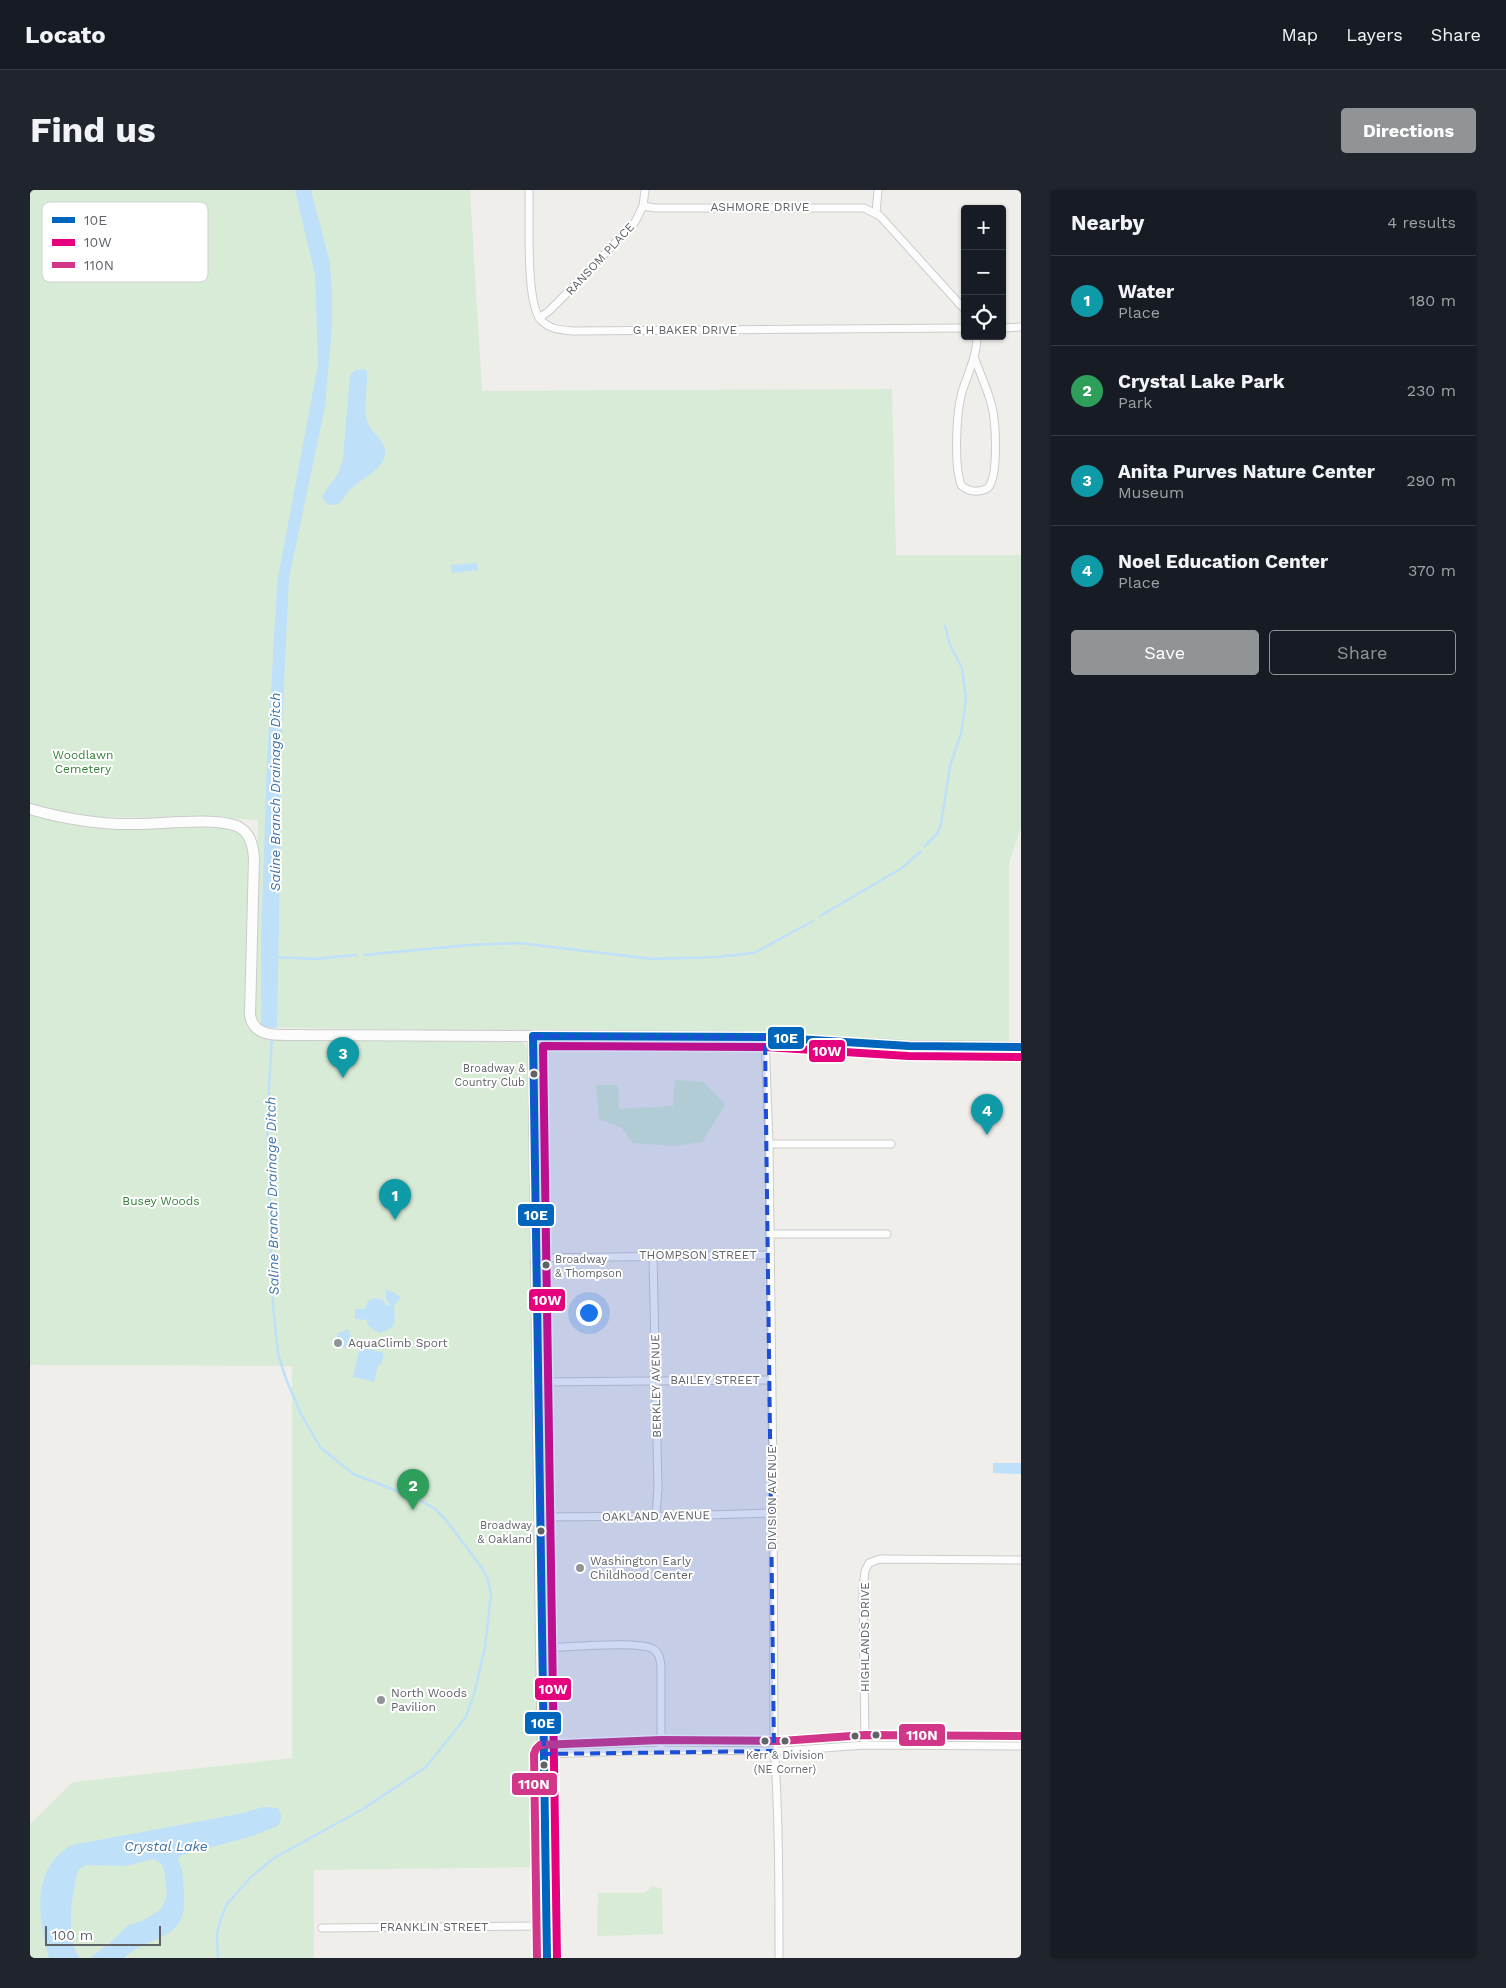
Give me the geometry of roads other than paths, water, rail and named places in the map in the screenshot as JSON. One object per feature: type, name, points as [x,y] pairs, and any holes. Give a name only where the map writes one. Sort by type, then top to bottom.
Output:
[{"type":"street","points":[[529,190],[531,286],[535,310],[539,318]]},
{"type":"street","name":"RANSOM PLACE","points":[[539,318],[549,311],[635,222],[643,206],[645,190]]},
{"type":"street","points":[[878,190],[876,213],[961,306]]},
{"type":"street","name":"ASHMORE DRIVE","points":[[643,206],[655,208],[856,206],[876,213]]},
{"type":"street","name":"G H BAKER DRIVE","points":[[539,318],[546,325],[554,329],[574,331],[961,328]]},
{"type":"street","points":[[1006,328],[1021,327]]},
{"type":"street","points":[[975,359],[992,404],[994,418],[994,478],[988,488],[978,492],[970,491],[961,485],[958,470],[960,403],[975,359],[977,340]]},
{"type":"street","points":[[30,809],[73,820],[135,824],[216,823],[230,824],[244,830],[252,844],[254,858],[250,1018],[257,1030],[273,1034],[766,1037],[909,1046],[1021,1048]]},
{"type":"street","points":[[533,1036],[540,1516],[540,1648],[544,1754],[547,1958]]},
{"type":"street","name":"DIVISION AVENUE","points":[[766,1037],[769,1144],[774,1751],[777,1763],[779,1958]]},
{"type":"street","points":[[769,1144],[891,1144]]},
{"type":"street","points":[[769,1234],[887,1234]]},
{"type":"street","name":"THOMPSON STREET","points":[[536,1258],[769,1255]]},
{"type":"street","name":"BERKLEY AVENUE","points":[[653,1256],[658,1488],[656,1516]]},
{"type":"street","name":"BAILEY STREET","points":[[538,1382],[771,1380]]},
{"type":"street","name":"OAKLAND AVENUE","points":[[540,1516],[772,1513]]},
{"type":"street","name":"HIGHLANDS DRIVE","points":[[865,1745],[863,1588],[864,1570],[869,1563],[880,1559],[1021,1560]]},
{"type":"street","points":[[540,1648],[638,1645],[654,1649],[659,1657],[661,1666],[661,1750]]},
{"type":"street","points":[[544,1754],[661,1750],[774,1751],[865,1745],[1021,1746]]},
{"type":"street","name":"FRANKLIN STREET","points":[[322,1928],[546,1926]]},
{"type":"water","points":[[295,190],[311,190],[329,259],[332,287],[332,326],[325,407],[289,578],[280,772],[277,1028],[261,1025],[261,941],[267,763],[277,583],[318,364],[315,275]]},
{"type":"water","points":[[364,369],[367,371],[365,409],[367,421],[384,445],[385,455],[380,466],[354,486],[341,502],[330,505],[322,496],[339,472],[343,458],[350,375],[355,370]]},
{"type":"water","points":[[477,563],[478,570],[452,573],[451,565]]},
{"type":"water","points":[[386,1290],[401,1297],[394,1306],[394,1324],[390,1329],[379,1333],[367,1325],[367,1320],[355,1319],[355,1309],[365,1309],[368,1301],[375,1298],[383,1300],[387,1306],[390,1306],[386,1299]]},
{"type":"water","points":[[348,1329],[352,1338],[351,1348],[338,1347],[337,1334]]},
{"type":"water","points":[[360,1347],[384,1353],[381,1365],[378,1365],[374,1382],[353,1377]]},
{"type":"water","points":[[993,1463],[1021,1463],[1021,1474],[993,1473]]},
{"type":"water","name":"Crystal Lake","points":[[263,1807],[278,1808],[282,1817],[278,1826],[249,1837],[182,1855],[178,1860],[182,1872],[184,1894],[184,1910],[180,1921],[166,1935],[134,1950],[124,1958],[90,1958],[112,1941],[127,1926],[144,1920],[161,1909],[167,1895],[164,1868],[154,1859],[125,1866],[86,1865],[78,1870],[72,1903],[71,1926],[72,1937],[79,1958],[49,1958],[40,1911],[43,1881],[49,1867],[59,1855],[72,1845],[239,1814]]},
{"type":"waterway","points":[[925,846],[937,834],[941,824],[950,766],[961,734],[966,699],[962,668],[950,645],[945,626]]},
{"type":"waterway","points":[[820,916],[902,868],[921,851]]},
{"type":"waterway","points":[[364,955],[469,945],[519,943],[652,959],[716,957],[754,953],[813,921]]},
{"type":"waterway","points":[[277,957],[315,959],[356,955]]},
{"type":"waterway","name":"Saline Branch Drainage Ditch","points":[[218,1958],[217,1934],[220,1921],[227,1904],[251,1877],[274,1858],[363,1809],[426,1767],[466,1717],[475,1691],[485,1647],[491,1594],[488,1580],[482,1568],[446,1520],[435,1509],[418,1499],[353,1474],[320,1447],[301,1414],[286,1379],[278,1354],[273,1305],[267,1123],[272,1036]]},
{"type":"place","name":"Broadway & Country Club","points":[[534,1074]]},
{"type":"place","name":"Anita Purves Nature Center","points":[[343,1078]]},
{"type":"place","name":"Noel Education Center","points":[[987,1135]]},
{"type":"place","name":"Water","points":[[395,1220]]},
{"type":"place","name":"Broadway & Thompson","points":[[546,1265]]},
{"type":"place","name":"AquaClimb Sport","points":[[338,1343]]},
{"type":"place","name":"Crystal Lake Park","points":[[413,1510]]},
{"type":"place","name":"Broadway & Oakland","points":[[541,1531]]},
{"type":"place","name":"Washington Early Childhood Center","points":[[580,1568]]},
{"type":"place","name":"North Woods Pavilion","points":[[381,1700]]},
{"type":"place","name":"Kerr & Division (NE Corner)","points":[[785,1741]]},
{"type":"park label","name":"Woodlawn Cemetery","points":[[83,762]]},
{"type":"park label","name":"Busey Woods","points":[[161,1201]]}]
